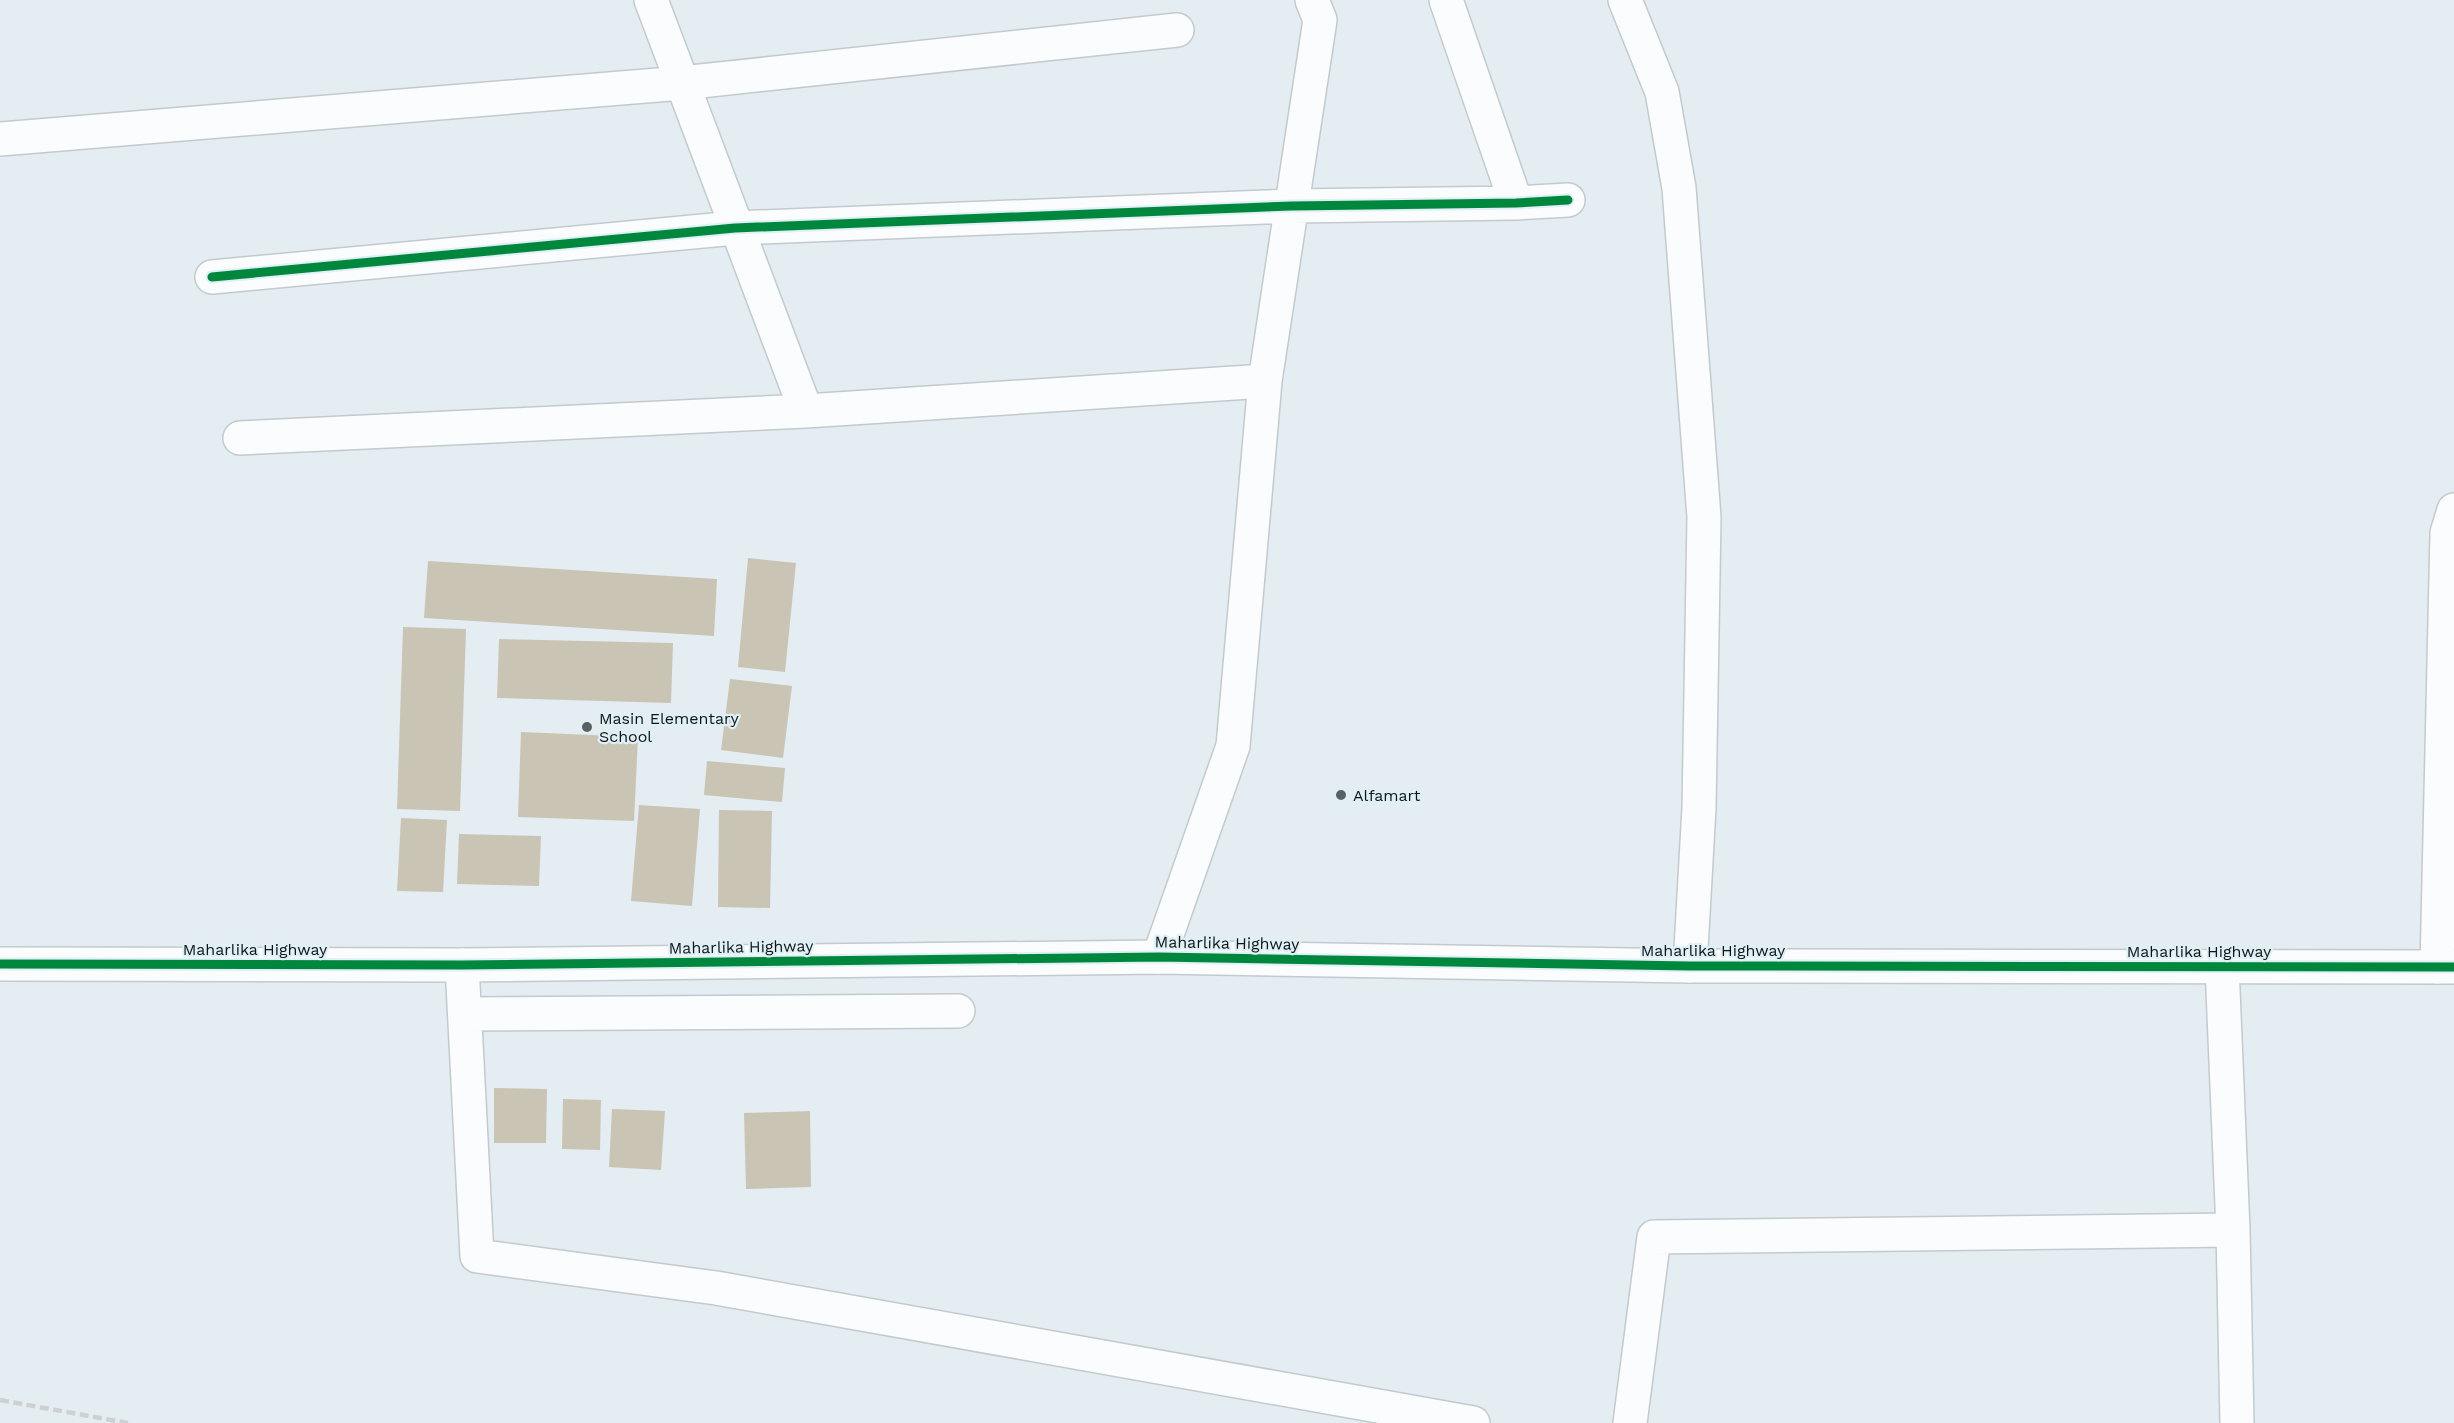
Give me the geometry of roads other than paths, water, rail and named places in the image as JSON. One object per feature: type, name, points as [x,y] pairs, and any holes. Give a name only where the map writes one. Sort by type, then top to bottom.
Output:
[{"type":"street","points":[[651,0],[735,228],[806,411]]},
{"type":"street","points":[[1159,957],[1233,746],[1265,381],[1320,20],[1312,0]]},
{"type":"street","points":[[1446,0],[1516,203]]},
{"type":"street","points":[[1625,0],[1662,92],[1680,188],[1704,517],[1699,808],[1690,966]]},
{"type":"street","points":[[0,139],[682,83],[1176,30]]},
{"type":"street","points":[[212,277],[735,228],[1292,206],[1516,203],[1568,200]]},
{"type":"street","points":[[240,438],[806,411],[1265,381]]},
{"type":"street","points":[[2445,967],[2447,533],[2454,510]]},
{"type":"street","name":"Maharlika Highway","points":[[0,964],[462,965],[1159,957],[1690,966],[2445,967]]},
{"type":"street","points":[[462,965],[477,1256],[716,1287],[1473,1423]]},
{"type":"street","points":[[2222,966],[2233,1230],[2237,1423]]},
{"type":"street","points":[[466,1014],[958,1011]]},
{"type":"street","points":[[1630,1423],[1654,1237],[2233,1230]]},
{"type":"railway","points":[[0,1400],[128,1423]]},
{"type":"place","name":"Masin Elementary School","points":[[587,727]]},
{"type":"place","name":"Alfamart","points":[[1341,795]]}]
